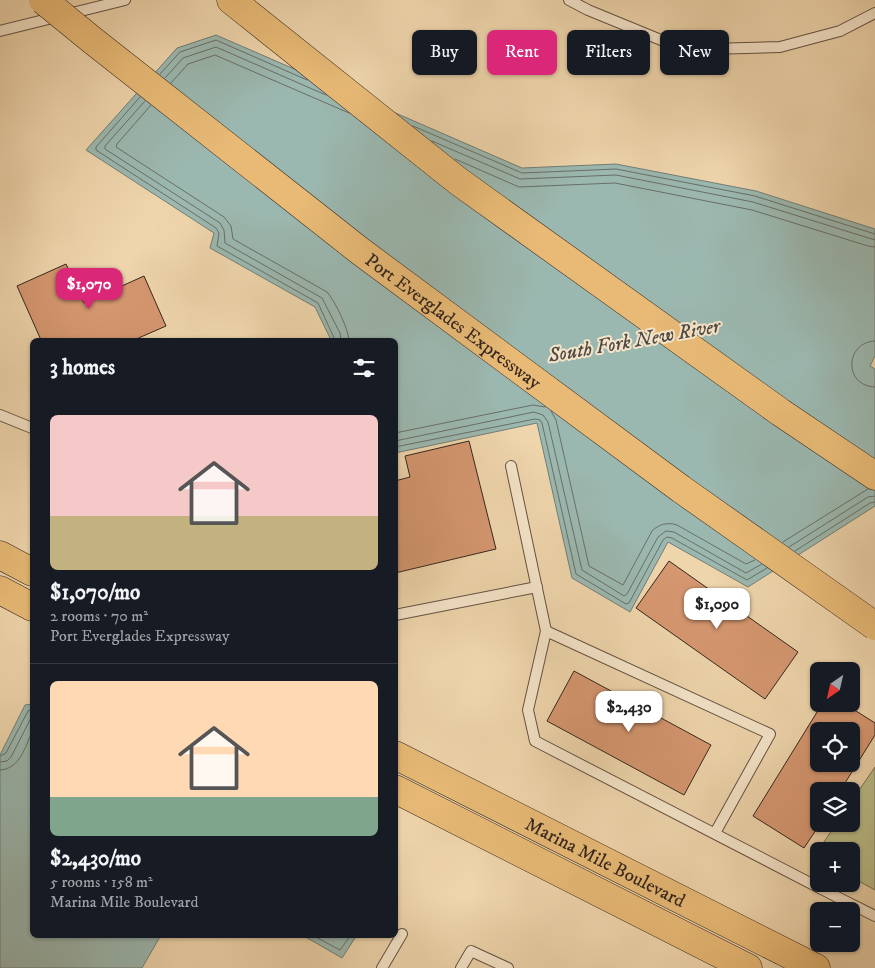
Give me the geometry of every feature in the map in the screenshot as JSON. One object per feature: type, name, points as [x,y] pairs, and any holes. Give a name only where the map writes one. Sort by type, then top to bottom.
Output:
[{"type":"main road","name":"Port Everglades Expressway","points":[[43,0],[360,251],[680,489],[875,626]]},
{"type":"main road","points":[[231,0],[458,180],[780,412],[875,476]]},
{"type":"main road","points":[[0,555],[30,571]]},
{"type":"main road","points":[[0,590],[30,606]]},
{"type":"main road","name":"Marina Mile Boulevard","points":[[398,757],[816,968]]},
{"type":"main road","name":"Marina Mile Boulevard","points":[[398,791],[748,968]]},
{"type":"lane","points":[[0,31],[125,0]]},
{"type":"lane","points":[[569,0],[588,10],[661,40],[710,49],[780,47],[840,31],[875,13]]},
{"type":"lane","points":[[0,415],[30,427]]},
{"type":"lane","points":[[511,466],[546,631],[528,710],[535,741],[875,916]]},
{"type":"lane","points":[[398,614],[537,587]]},
{"type":"lane","points":[[546,631],[770,734],[715,834]]},
{"type":"lane","points":[[382,968],[402,934]]},
{"type":"lane","points":[[461,968],[471,951],[508,968]]},
{"type":"green space","points":[[875,767],[875,890],[860,882],[860,842],[824,842],[831,832],[860,832],[860,789]]},
{"type":"water","name":"South Fork New River","points":[[216,35],[522,168],[616,164],[756,191],[875,229],[875,356],[870,366],[875,369],[875,506],[748,587],[668,542],[630,612],[572,578],[537,423],[398,452],[398,338],[330,338],[315,307],[210,248],[214,233],[86,150],[177,48]]},
{"type":"water","points":[[30,704],[30,938],[159,938],[142,968],[0,968],[0,755],[25,705]]},
{"type":"water","points":[[307,938],[355,938],[342,958]]},
{"type":"building","points":[[66,264],[84,303],[144,276],[166,326],[139,338],[40,338],[17,286]]},
{"type":"building","points":[[469,441],[496,549],[398,572],[398,480],[410,477],[405,456]]},
{"type":"building","points":[[669,561],[798,652],[765,699],[636,608]]},
{"type":"building","points":[[574,671],[711,745],[684,795],[547,721]]},
{"type":"building","points":[[817,712],[858,712],[875,723],[875,735],[860,759],[860,722],[811,722]]},
{"type":"building","points":[[810,723],[810,772],[852,772],[846,782],[810,782],[810,832],[815,832],[804,848],[753,816]]}]
